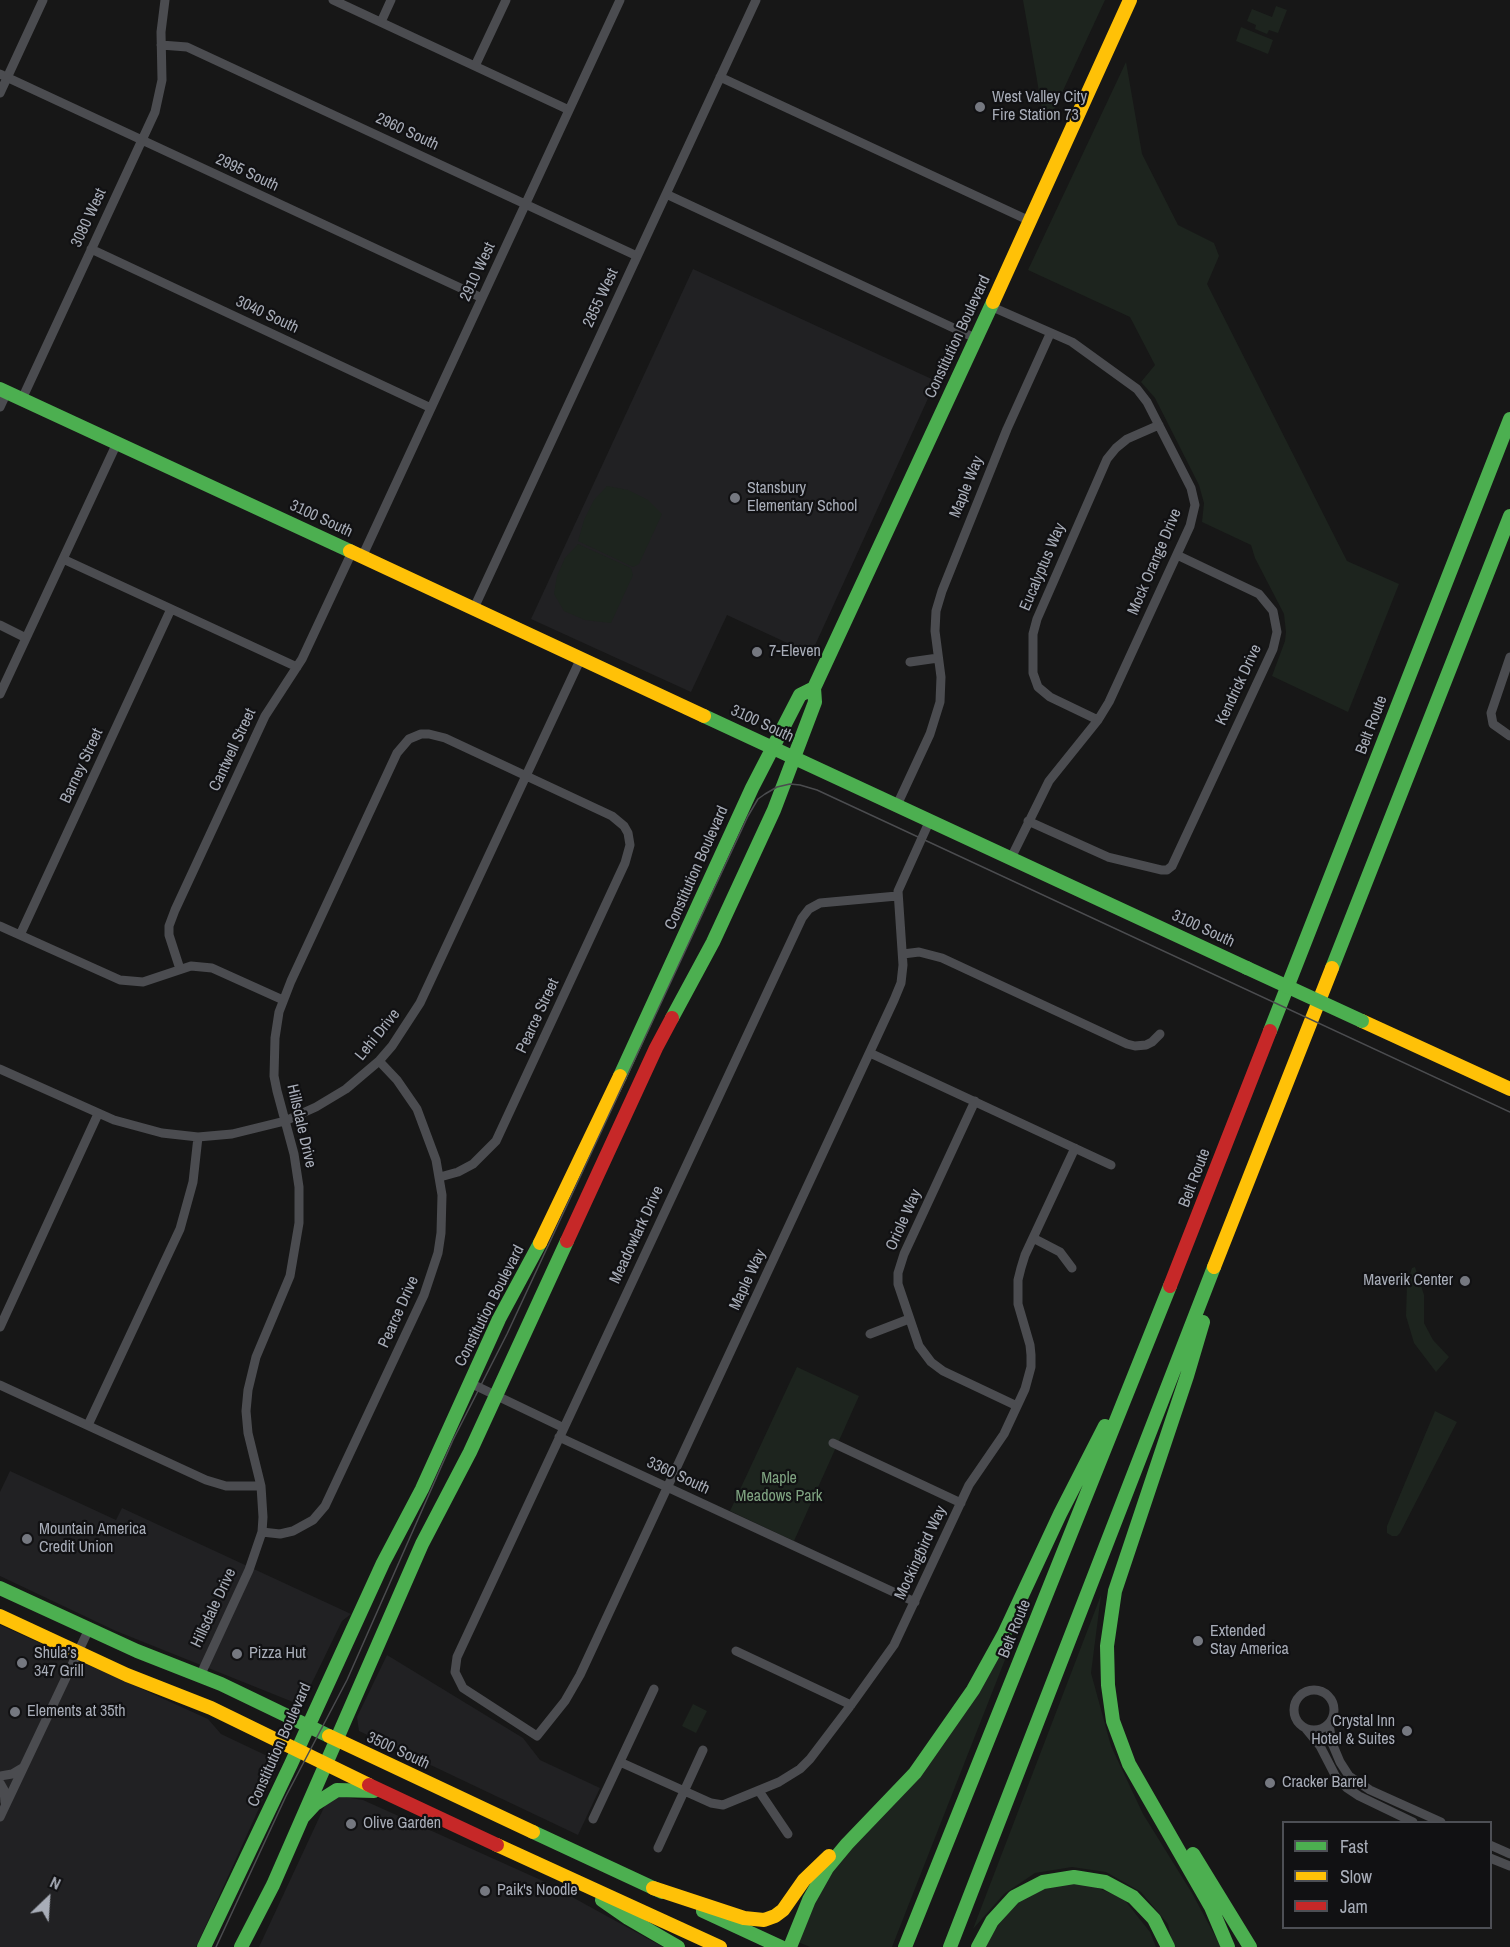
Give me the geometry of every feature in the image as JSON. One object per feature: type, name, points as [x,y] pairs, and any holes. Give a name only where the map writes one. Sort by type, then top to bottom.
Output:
[{"type":"main road","name":"Constitution Boulevard","points":[[241,1947],[262,1910],[422,1544],[470,1452],[659,1040],[717,932],[774,810],[814,702],[813,688],[1130,0]]},
{"type":"main road","name":"3100 South","points":[[4,390],[1510,1089]]},
{"type":"main road","name":"Belt Route","points":[[905,1947],[1140,1362],[1510,419]]},
{"type":"main road","points":[[950,1947],[1510,516]]},
{"type":"main road","name":"Constitution Boulevard","points":[[204,1947],[386,1555],[422,1489],[509,1299],[550,1225],[752,788],[800,695],[813,688]]},
{"type":"main road","points":[[1217,1260],[1187,1376],[1118,1579],[1109,1627],[1108,1685],[1113,1720],[1120,1744],[1135,1777],[1211,1907],[1228,1947]]},
{"type":"main road","points":[[790,1947],[814,1889],[827,1868],[915,1773],[973,1690],[1004,1634],[1090,1455],[1140,1362]]},
{"type":"main road","name":"3500 South","points":[[0,1588],[137,1651],[200,1676],[781,1947]]},
{"type":"main road","points":[[0,1616],[127,1675],[211,1708],[394,1797],[720,1947]]},
{"type":"main road","points":[[1109,1627],[1114,1692],[1129,1744],[1143,1773],[1250,1947]]},
{"type":"main road","points":[[303,1817],[315,1804],[337,1790],[349,1788],[370,1790],[394,1797]]},
{"type":"main road","points":[[653,1888],[744,1918],[764,1920],[783,1910],[811,1872],[827,1857],[847,1844]]},
{"type":"main road","points":[[978,1947],[992,1921],[1014,1897],[1042,1882],[1074,1877],[1105,1882],[1132,1897],[1154,1919],[1168,1947]]},
{"type":"main road","points":[[586,1887],[628,1918],[678,1947]]},
{"type":"street","points":[[0,93],[3,76],[43,0]]},
{"type":"street","name":"3080 West","points":[[22,399],[155,112],[161,91],[163,69],[161,19],[165,0]]},
{"type":"street","points":[[333,0],[569,110]]},
{"type":"street","points":[[381,22],[392,0]]},
{"type":"street","points":[[475,66],[506,0]]},
{"type":"street","name":"2910 West","points":[[357,554],[431,408],[620,0]]},
{"type":"street","name":"2855 West","points":[[474,608],[756,0]]},
{"type":"street","name":"2960 South","points":[[162,45],[187,47],[637,256]]},
{"type":"street","name":"2995 South","points":[[3,76],[482,298]]},
{"type":"street","points":[[720,77],[1030,221]]},
{"type":"street","points":[[666,194],[975,338]]},
{"type":"street","name":"3040 South","points":[[91,249],[431,408]]},
{"type":"street","name":"Mock Orange Drive","points":[[990,306],[1072,342],[1131,384],[1147,402],[1194,499],[1193,519],[1108,702],[1098,720],[1049,781],[1011,858]]},
{"type":"street","name":"Maple Way","points":[[897,805],[935,722],[941,690],[935,621],[942,591],[1011,417],[1050,334]]},
{"type":"street","points":[[0,407],[4,390]]},
{"type":"street","name":"Eucalyptus Way","points":[[1098,720],[1050,697],[1038,687],[1033,669],[1033,634],[1107,459],[1127,439],[1159,425]]},
{"type":"street","points":[[0,694],[117,443]]},
{"type":"street","name":"Cantwell Street","points":[[180,969],[170,935],[171,918],[265,716],[297,667],[357,554]]},
{"type":"street","name":"Kendrick Drive","points":[[1028,821],[1108,857],[1167,870],[1172,866],[1273,649],[1277,632],[1273,611],[1259,594],[1177,555]]},
{"type":"street","points":[[63,559],[297,667]]},
{"type":"street","name":"Barney Street","points":[[20,935],[171,609]]},
{"type":"street","points":[[0,626],[26,638]]},
{"type":"street","points":[[910,662],[938,657]]},
{"type":"street","points":[[1510,657],[1492,704],[1491,719],[1497,728],[1510,736]]},
{"type":"street","name":"Lehi Drive","points":[[0,1069],[98,1114],[145,1130],[178,1136],[232,1134],[285,1121],[339,1094],[379,1061],[403,1031],[420,1003],[581,658]]},
{"type":"street","name":"Hillsdale Drive","points":[[200,1676],[249,1570],[262,1532],[261,1486],[248,1433],[246,1411],[248,1390],[256,1358],[290,1276],[299,1223],[299,1187],[294,1154],[277,1091],[274,1062],[276,1031],[283,1000],[394,759],[404,743],[414,736],[437,735],[526,776]]},
{"type":"street","name":"Pearce Street","points":[[440,1177],[458,1172],[473,1164],[496,1141],[629,851],[630,839],[624,826],[612,816],[526,776]]},
{"type":"street","name":"Maple Way","points":[[537,1736],[576,1684],[898,992],[903,974],[903,954],[897,896],[930,820]]},
{"type":"street","name":"Meadowlark Drive","points":[[537,1736],[463,1688],[455,1671],[457,1657],[802,918],[809,909],[826,902],[897,896]]},
{"type":"street","points":[[0,926],[120,980],[150,981],[191,966],[212,968],[283,1000]]},
{"type":"street","points":[[903,954],[919,952],[942,958],[1127,1044],[1146,1045],[1160,1034]]},
{"type":"street","points":[[870,1053],[1111,1165]]},
{"type":"street","name":"Pearce Drive","points":[[262,1532],[286,1533],[300,1529],[313,1520],[330,1498],[432,1274],[441,1233],[442,1195],[434,1152],[417,1109],[402,1086],[379,1061]]},
{"type":"street","name":"Oriole Way","points":[[975,1101],[900,1264],[898,1284],[922,1352],[937,1367],[1017,1406]]},
{"type":"street","points":[[0,1327],[98,1114]]},
{"type":"street","points":[[88,1425],[180,1229],[193,1182],[198,1137]]},
{"type":"street","name":"Mockingbird Way","points":[[620,1761],[721,1806],[779,1782],[806,1764],[851,1705],[894,1645],[973,1477],[1004,1434],[1017,1406],[1028,1378],[1031,1355],[1018,1304],[1018,1280],[1025,1255],[1075,1148]]},
{"type":"street","points":[[1033,1238],[1060,1252],[1072,1268]]},
{"type":"street","points":[[870,1334],[909,1319]]},
{"type":"street","points":[[470,1383],[564,1428]]},
{"type":"street","points":[[0,1385],[216,1483],[236,1487],[261,1486]]},
{"type":"street","name":"3360 South","points":[[559,1437],[915,1602]]},
{"type":"street","points":[[833,1443],[961,1503]]},
{"type":"street","points":[[2,1812],[89,1629]]},
{"type":"street","points":[[736,1651],[851,1705]]},
{"type":"street","points":[[593,1819],[654,1689]]},
{"type":"street","points":[[1411,1821],[1359,1796],[1336,1777],[1320,1746],[1295,1720],[1293,1708],[1298,1697],[1307,1690],[1319,1690],[1329,1696],[1334,1713],[1329,1724],[1332,1743],[1349,1776],[1363,1786],[1439,1821]]},
{"type":"street","points":[[1306,1729],[1317,1730],[1329,1724]]},
{"type":"street","points":[[658,1848],[703,1750]]},
{"type":"street","points":[[0,1776],[12,1774],[22,1768]]},
{"type":"street","points":[[0,1783],[4,1790],[2,1812]]},
{"type":"street","points":[[759,1791],[788,1834]]},
{"type":"street","points":[[1492,1845],[1510,1854]]},
{"type":"street","points":[[1492,1858],[1510,1866]]},
{"type":"shaded area","name":"Stansbury Elementary School","points":[[693,269],[936,381],[811,654],[727,615],[691,692],[531,619]]},
{"type":"shaded area","points":[[10,1471],[116,1520],[122,1508],[351,1614],[342,1621],[306,1695],[298,1704],[116,1631],[0,1576],[0,1492]]},
{"type":"shaded area","points":[[0,1625],[208,1719],[221,1734],[280,1762],[196,1947],[0,1947]]},
{"type":"shaded area","points":[[387,1655],[523,1738],[540,1760],[600,1788],[578,1835],[359,1731],[357,1717]]},
{"type":"shaded area","points":[[333,1795],[363,1800],[543,1881],[663,1947],[259,1947],[326,1803]]},
{"type":"green space","points":[[1023,0],[1105,0],[1048,123],[1044,120]]},
{"type":"green space","points":[[1276,6],[1287,10],[1278,33],[1269,30],[1267,34],[1255,29],[1256,25],[1247,21],[1252,9],[1272,17]]},
{"type":"green space","points":[[1241,27],[1273,40],[1268,54],[1236,41]]},
{"type":"green space","points":[[1126,62],[1142,154],[1178,225],[1214,243],[1219,256],[1207,284],[1347,561],[1399,584],[1348,712],[1272,676],[1285,641],[1284,614],[1255,558],[1251,545],[1202,522],[1204,503],[1199,485],[1155,398],[1141,382],[1155,365],[1130,317],[1028,270]]},
{"type":"green space","points":[[607,486],[628,490],[648,500],[662,514],[639,564],[633,567],[578,541],[584,520],[594,500]]},
{"type":"green space","points":[[578,544],[631,568],[633,575],[611,623],[585,620],[564,611],[554,594],[557,576],[565,558]]},
{"type":"green space","points":[[1415,1267],[1424,1295],[1424,1323],[1433,1340],[1449,1357],[1436,1372],[1414,1343],[1406,1316],[1407,1284],[1412,1268]]},
{"type":"green space","name":"Maple Meadows Park","points":[[797,1367],[859,1396],[794,1541],[730,1511]]},
{"type":"green space","points":[[1435,1411],[1457,1422],[1400,1533],[1392,1536],[1387,1533],[1387,1526]]},
{"type":"green space","points":[[1101,1595],[1091,1673],[1111,1746],[1143,1814],[1192,1893],[1221,1947],[1173,1947],[1168,1924],[1141,1892],[1106,1872],[1072,1867],[1035,1873],[1004,1894],[973,1929]]},
{"type":"green space","points":[[1005,1645],[1010,1647],[892,1947],[810,1947],[798,1942],[831,1869]]},
{"type":"green space","points":[[693,1704],[707,1711],[696,1733],[682,1726]]},
{"type":"green space","points":[[1085,1883],[1123,1898],[1150,1932],[1156,1947],[983,1947],[1017,1899],[1044,1885]]},
{"type":"tram line","points":[[216,1947],[286,1796],[347,1680],[453,1440],[507,1334],[748,816],[758,799],[765,794],[777,787],[790,784],[817,790],[1510,1112]]},
{"type":"traffic: fast","points":[[672,1018],[713,942],[774,810],[815,702],[814,688],[993,302]]},
{"type":"traffic: fast","points":[[0,389],[350,551]]},
{"type":"traffic: fast","points":[[1270,1031],[1510,419]]},
{"type":"traffic: fast","points":[[1332,968],[1510,516]]},
{"type":"traffic: fast","points":[[620,1076],[752,788],[800,695],[814,688]]},
{"type":"traffic: fast","points":[[704,716],[1247,968]]},
{"type":"traffic: fast","points":[[1247,968],[1362,1021]]},
{"type":"traffic: fast","points":[[241,1947],[273,1885],[422,1544],[470,1452],[567,1241]]},
{"type":"traffic: fast","points":[[204,1947],[383,1563],[422,1489],[499,1319],[540,1243]]},
{"type":"traffic: fast","points":[[950,1947],[1214,1267]]},
{"type":"traffic: fast","points":[[905,1947],[1170,1286]]},
{"type":"traffic: fast","points":[[1203,1322],[1115,1591],[1107,1646],[1108,1685],[1113,1721],[1129,1764],[1211,1907],[1228,1947]]},
{"type":"traffic: fast","points":[[790,1947],[809,1900],[827,1868],[915,1773],[973,1690],[1004,1634],[1060,1514],[1105,1426]]},
{"type":"traffic: fast","points":[[0,1588],[137,1651],[221,1684],[329,1736]]},
{"type":"traffic: fast","points":[[303,1817],[315,1804],[337,1790],[374,1791]]},
{"type":"traffic: fast","points":[[533,1832],[662,1892]]},
{"type":"traffic: fast","points":[[1193,1854],[1250,1947]]},
{"type":"traffic: fast","points":[[978,1947],[992,1921],[1014,1897],[1043,1882],[1074,1877],[1105,1882],[1133,1897],[1154,1919],[1168,1947]]},
{"type":"traffic: fast","points":[[602,1900],[678,1947]]},
{"type":"traffic: fast","points":[[703,1911],[781,1947]]},
{"type":"traffic: slow","points":[[993,302],[1130,0]]},
{"type":"traffic: slow","points":[[350,551],[704,716]]},
{"type":"traffic: slow","points":[[1214,1267],[1332,968]]},
{"type":"traffic: slow","points":[[1362,1021],[1510,1089]]},
{"type":"traffic: slow","points":[[540,1243],[620,1076]]},
{"type":"traffic: slow","points":[[0,1616],[127,1675],[211,1708],[369,1785]]},
{"type":"traffic: slow","points":[[329,1736],[533,1832]]},
{"type":"traffic: slow","points":[[497,1845],[720,1947]]},
{"type":"traffic: slow","points":[[653,1888],[744,1918],[764,1920],[783,1910],[804,1880],[829,1856]]},
{"type":"traffic: jam","points":[[567,1241],[672,1018]]},
{"type":"traffic: jam","points":[[1170,1286],[1270,1031]]},
{"type":"traffic: jam","points":[[369,1785],[497,1845]]},
{"type":"place","name":"West Valley City Fire Station 73","points":[[980,107]]},
{"type":"place","name":"Stansbury Elementary School","points":[[735,498]]},
{"type":"place","name":"7-Eleven","points":[[757,652]]},
{"type":"place","name":"Maverik Center","points":[[1465,1281]]},
{"type":"place","name":"Mountain America Credit Union","points":[[27,1539]]},
{"type":"place","name":"Extended Stay America","points":[[1198,1641]]},
{"type":"place","name":"Pizza Hut","points":[[237,1654]]},
{"type":"place","name":"Shula’s 347 Grill","points":[[22,1663]]},
{"type":"place","name":"Elements at 35th","points":[[15,1712]]},
{"type":"place","name":"Crystal Inn Hotel & Suites","points":[[1407,1731]]},
{"type":"place","name":"Cracker Barrel","points":[[1270,1783]]},
{"type":"place","name":"Olive Garden","points":[[351,1824]]},
{"type":"place","name":"Paik's Noodle","points":[[485,1891]]}]
